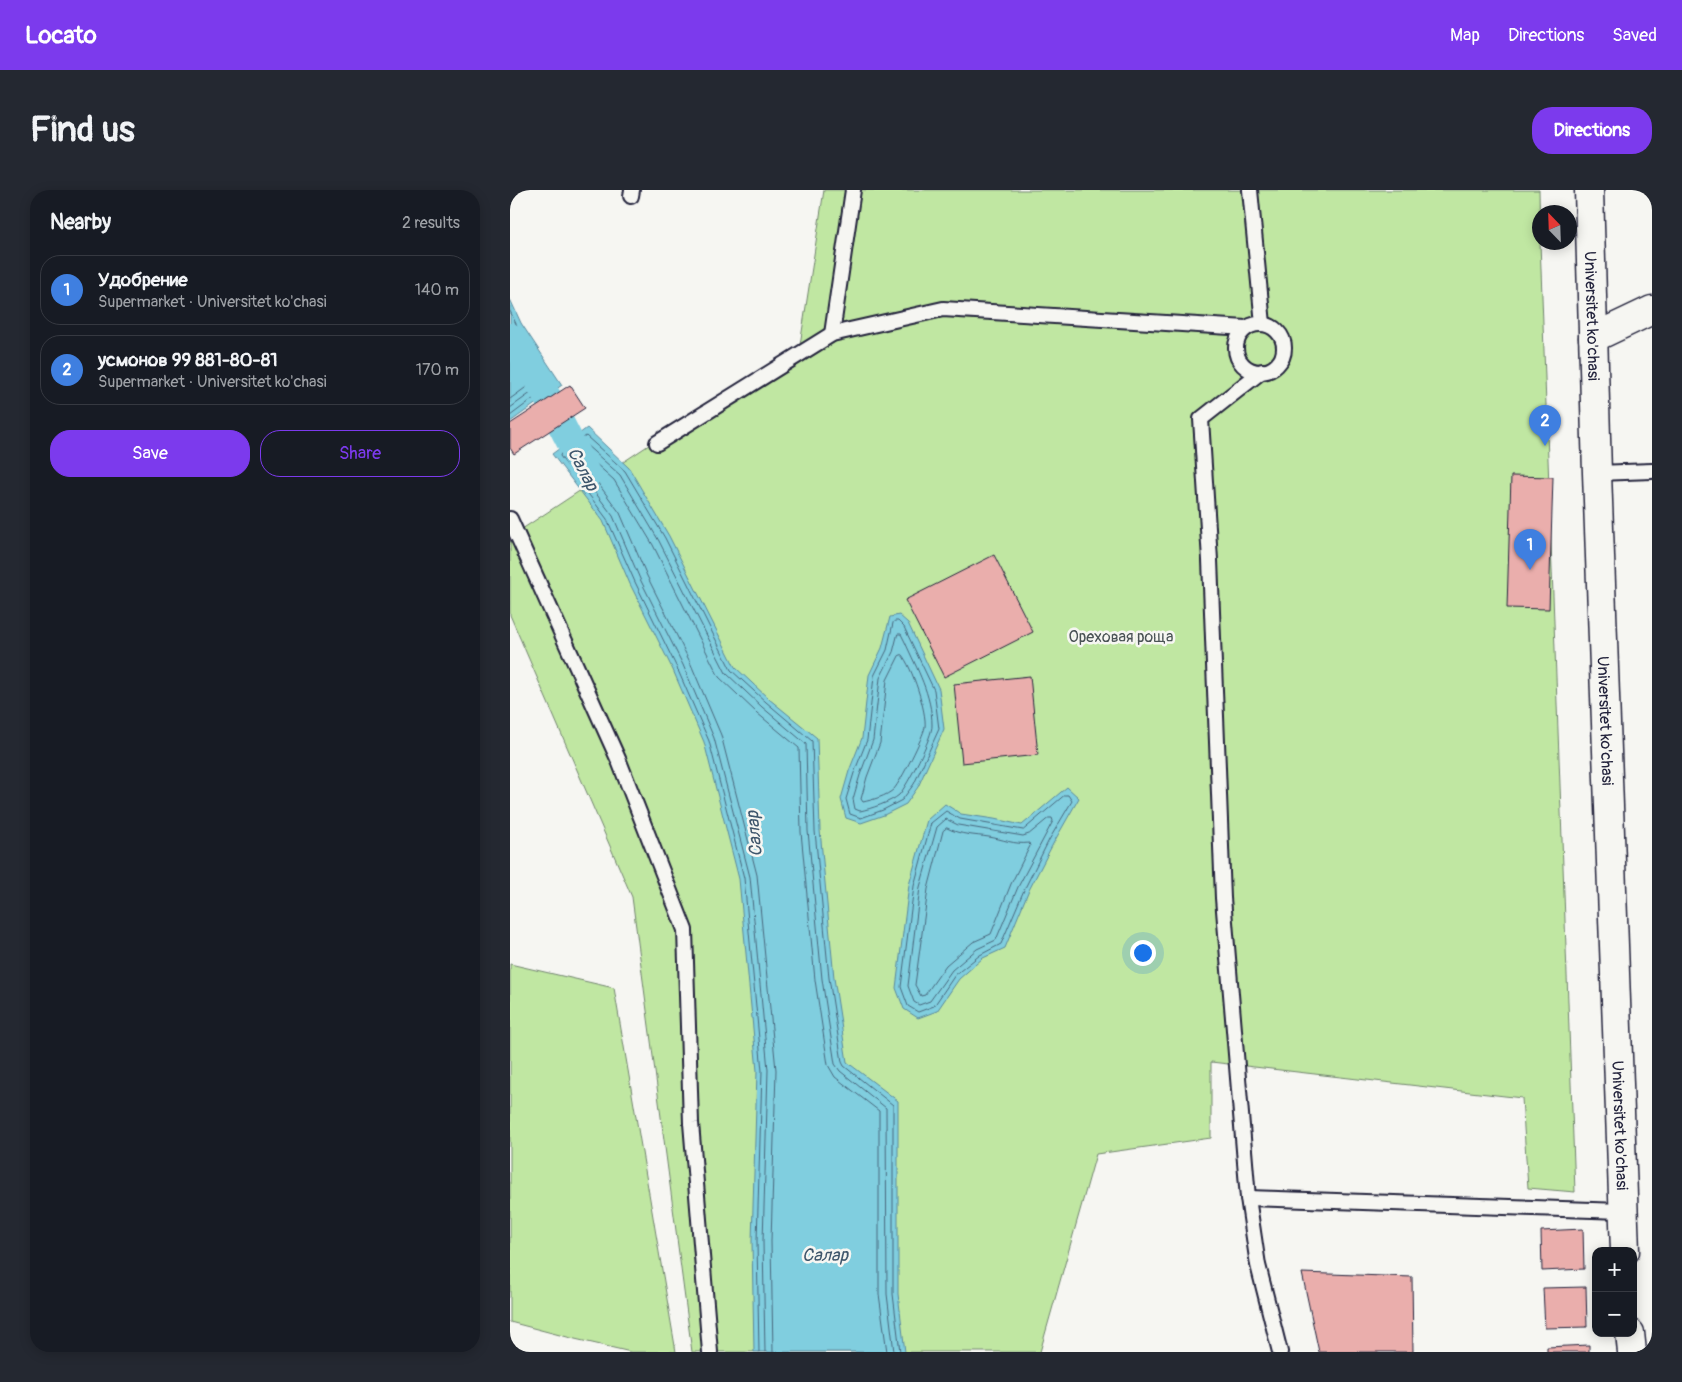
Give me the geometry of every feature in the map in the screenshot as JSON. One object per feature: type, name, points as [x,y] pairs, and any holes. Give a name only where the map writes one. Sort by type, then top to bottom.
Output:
[{"type":"main road","name":"Universitet ko'chasi","points":[[1589,190],[1597,473],[1625,1247]]},
{"type":"main road","points":[[1593,338],[1652,310]]},
{"type":"main road","points":[[1630,1337],[1632,1352]]},
{"type":"lane","points":[[832,334],[853,190]]},
{"type":"lane","points":[[1250,190],[1264,324]]},
{"type":"lane","points":[[657,443],[832,334],[943,308],[1246,328]]},
{"type":"lane","points":[[1262,372],[1244,366],[1236,350],[1240,335],[1246,328],[1264,324],[1273,327],[1280,335],[1284,344],[1283,355],[1278,363],[1271,369],[1262,372],[1201,419],[1210,570],[1223,898],[1248,1198],[1258,1265],[1280,1352]]},
{"type":"lane","points":[[1597,473],[1652,471]]},
{"type":"lane","points":[[510,519],[618,761],[685,930],[692,1122],[710,1352]]},
{"type":"lane","points":[[1248,1198],[1622,1211]]},
{"type":"green space","name":"Ореховая роща","points":[[824,190],[1539,190],[1539,205],[1532,205],[1532,250],[1540,250],[1575,1192],[1528,1188],[1522,1098],[1211,1062],[1211,1138],[1096,1154],[1040,1352],[692,1352],[632,897],[510,615],[510,537],[800,345]]},
{"type":"green space","points":[[510,964],[614,988],[676,1352],[631,1352],[510,1322]]},
{"type":"water","points":[[510,299],[521,323],[562,385],[510,422]]},
{"type":"water","name":"Салар","points":[[587,428],[629,468],[669,536],[735,667],[769,699],[817,738],[820,830],[834,978],[847,1062],[898,1101],[898,1294],[905,1352],[754,1352],[752,1241],[757,1071],[739,879],[704,742],[673,670],[630,584],[603,521],[552,454]]},
{"type":"water","points":[[899,615],[908,623],[939,689],[944,729],[918,787],[906,804],[884,815],[861,823],[846,818],[841,799],[849,771],[862,738],[869,675],[882,648],[890,617]]},
{"type":"water","points":[[1067,787],[1079,798],[1028,892],[1005,948],[983,958],[959,979],[937,1011],[918,1018],[904,1009],[896,988],[909,885],[927,820],[945,804],[961,814],[1022,825]]},
{"type":"building","points":[[570,385],[585,408],[514,454],[510,448],[510,424]]},
{"type":"building","points":[[1511,476],[1553,477],[1549,609],[1507,608]]},
{"type":"building","points":[[994,555],[1033,632],[944,677],[905,600]]},
{"type":"building","points":[[1030,676],[1038,755],[962,763],[954,684]]},
{"type":"building","points":[[1583,1229],[1584,1269],[1542,1271],[1541,1231]]},
{"type":"building","points":[[1302,1273],[1412,1277],[1413,1352],[1319,1352]]},
{"type":"building","points":[[1586,1287],[1587,1327],[1545,1328],[1543,1288]]},
{"type":"building","points":[[1589,1345],[1589,1352],[1547,1352],[1547,1347]]},
{"type":"waterway","name":"Салар","points":[[510,337],[535,373],[587,475]]},
{"type":"place","name":"усмонов 99 881-80-81","points":[[1545,446]]},
{"type":"place","name":"Удобрение","points":[[1530,570]]}]
